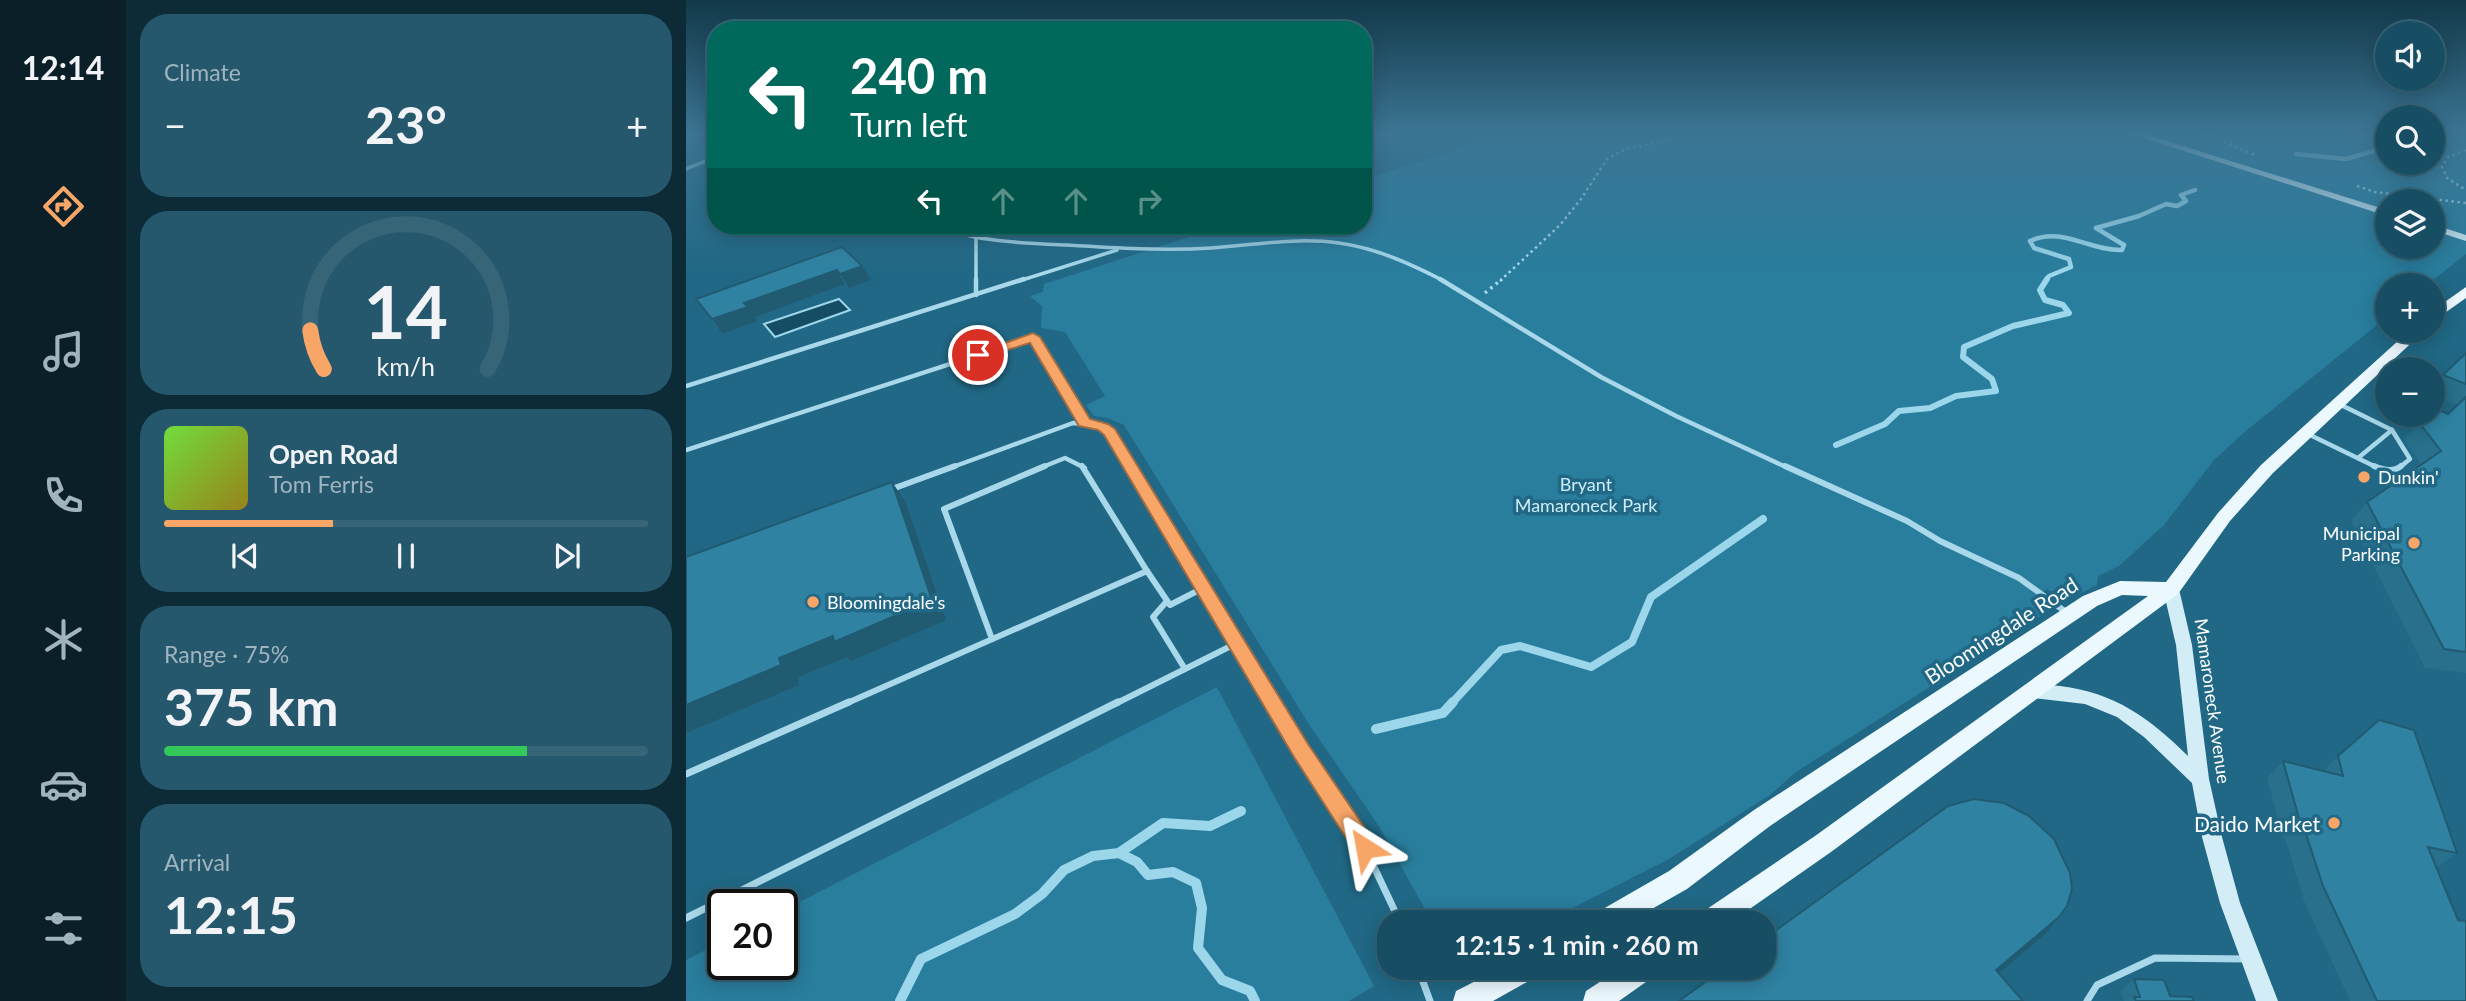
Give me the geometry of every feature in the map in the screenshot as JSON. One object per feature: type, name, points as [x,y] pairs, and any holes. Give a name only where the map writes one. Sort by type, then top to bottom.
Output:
[{"type":"main road","points":[[2280,179],[2375,208]]},
{"type":"main road","points":[[2445,231],[2466,238]]},
{"type":"main road","points":[[2445,308],[2466,291]]},
{"type":"main road","points":[[1727,910],[2171,589],[2237,502],[2267,469],[2404,343]]},
{"type":"main road","name":"Bloomingdale Road","points":[[1626,910],[1678,880],[1762,818],[2068,614],[2120,587],[2171,589]]},
{"type":"main road","name":"Mamaroneck Avenue","points":[[2171,589],[2184,645],[2200,779],[2222,877],[2267,1001]]},
{"type":"main road","points":[[2033,691],[2075,695],[2113,706],[2145,728],[2200,779]]},
{"type":"main road","points":[[1466,1001],[1505,980]]},
{"type":"main road","points":[[1596,1001],[1627,980]]},
{"type":"lane","points":[[966,235],[1120,249],[1198,249],[1320,241],[1351,245],[1405,262],[1475,300],[1601,377],[1683,419],[1907,521],[1940,541],[2019,578],[2068,614]]},
{"type":"lane","points":[[976,238],[976,295]]},
{"type":"lane","points":[[686,386],[1120,249]]},
{"type":"lane","points":[[686,450],[1033,337],[1084,422]]},
{"type":"lane","points":[[2306,433],[2382,470],[2396,470],[2410,459],[2392,430],[2338,403]]},
{"type":"lane","points":[[889,490],[1065,425],[1084,422],[1103,427],[1110,432],[1301,750],[1365,848],[1394,910]]},
{"type":"lane","points":[[2358,458],[2392,430]]},
{"type":"lane","points":[[992,639],[944,509],[1065,458],[1084,467],[1170,606],[1205,587]]},
{"type":"lane","points":[[686,774],[1147,570]]},
{"type":"lane","points":[[1167,601],[1153,617],[1185,669]]},
{"type":"lane","points":[[686,918],[1237,643]]},
{"type":"lane","points":[[2087,1001],[2096,985],[2155,958],[2250,959]]},
{"type":"lane","points":[[1422,980],[1430,1001]]},
{"type":"path","points":[[1475,300],[1513,273],[1582,198],[1594,179]]},
{"type":"path","points":[[2450,179],[2466,190]]},
{"type":"path","points":[[2351,185],[2465,204]]},
{"type":"green space","name":"Bryant Mamaroneck Park","points":[[1372,179],[2466,179],[2466,254],[2442,273],[2375,273],[2375,327],[2214,460],[2164,525],[2119,566],[2098,576],[2097,585],[2066,597],[2047,589],[2035,597],[2046,610],[2041,616],[1796,772],[1770,795],[1669,859],[1569,910],[1425,910],[1379,826],[1310,726],[1124,425],[1094,416],[1086,405],[1105,396],[1065,332],[1041,328],[1042,306],[1030,296],[1043,292],[1044,284],[1195,235],[1372,235]]},
{"type":"green space","points":[[1217,687],[1374,986],[1349,1001],[686,1001],[686,960],[707,949],[707,980],[798,980],[798,903]]},
{"type":"shaded area","points":[[839,299],[850,310],[775,337],[764,324]]},
{"type":"building","points":[[842,247],[862,266],[840,274],[837,270],[744,303],[748,307],[712,319],[696,299]]},
{"type":"building","points":[[2466,353],[2466,384],[2445,376]]},
{"type":"building","name":"Municipal Parking","points":[[2466,397],[2466,652],[2444,649],[2367,502],[2441,451],[2423,427],[2445,427],[2445,413],[2448,414]]},
{"type":"building","name":"Bloomingdale's","points":[[892,482],[932,600],[834,642],[833,636],[779,658],[781,665],[686,705],[686,557]]},
{"type":"building","points":[[2379,720],[2414,730],[2457,853],[2428,847],[2458,920],[2466,921],[2466,1001],[2377,1001],[2323,886],[2300,822],[2283,761],[2343,776],[2338,756]]},
{"type":"building","points":[[1974,799],[2004,803],[2029,816],[2054,839],[2070,873],[2072,889],[2067,906],[2059,917],[1996,970],[2023,1001],[1679,1001],[1708,980],[1776,980],[1776,930],[1948,806]]},
{"type":"building","points":[[2134,979],[2164,980],[2170,996],[2192,997],[2194,1001],[2136,1001],[2134,997],[2140,997]]},
{"type":"waterway","points":[[2046,281],[2049,276],[2071,267],[2069,259],[2034,248],[2030,241],[2053,236],[2122,250],[2124,245],[2096,228],[2139,216],[2166,204],[2177,206],[2186,201],[2181,195],[2195,190]]},
{"type":"waterway","points":[[1836,445],[1885,424],[1899,411],[1930,408],[1956,396],[1996,391],[1992,379],[1963,357],[1964,347],[2013,326],[2069,313],[2063,305],[2045,300],[2040,290],[2047,279]]},
{"type":"waterway","points":[[1451,704],[1501,650],[1520,646],[1591,667],[1632,642],[1651,597],[1763,519]]},
{"type":"waterway","points":[[1376,729],[1443,713],[1453,702]]},
{"type":"waterway","points":[[1119,853],[1163,823],[1210,826],[1241,811]]},
{"type":"waterway","points":[[900,1001],[921,959],[1015,914],[1042,894],[1064,870],[1093,856],[1119,853]]},
{"type":"waterway","points":[[1119,853],[1137,862],[1148,875],[1173,872],[1196,883],[1202,908],[1198,948],[1222,980],[1250,991],[1255,1001]]},
{"type":"place","name":"Dunkin'","points":[[2364,477]]},
{"type":"place","name":"Municipal Parking","points":[[2414,543]]},
{"type":"place","name":"Bloomingdale's","points":[[813,602]]},
{"type":"place","name":"Daido Market","points":[[2334,823]]},
{"type":"route","points":[[978,355],[1033,337],[1084,422],[1103,427],[1110,432],[1301,750],[1365,848]]}]
